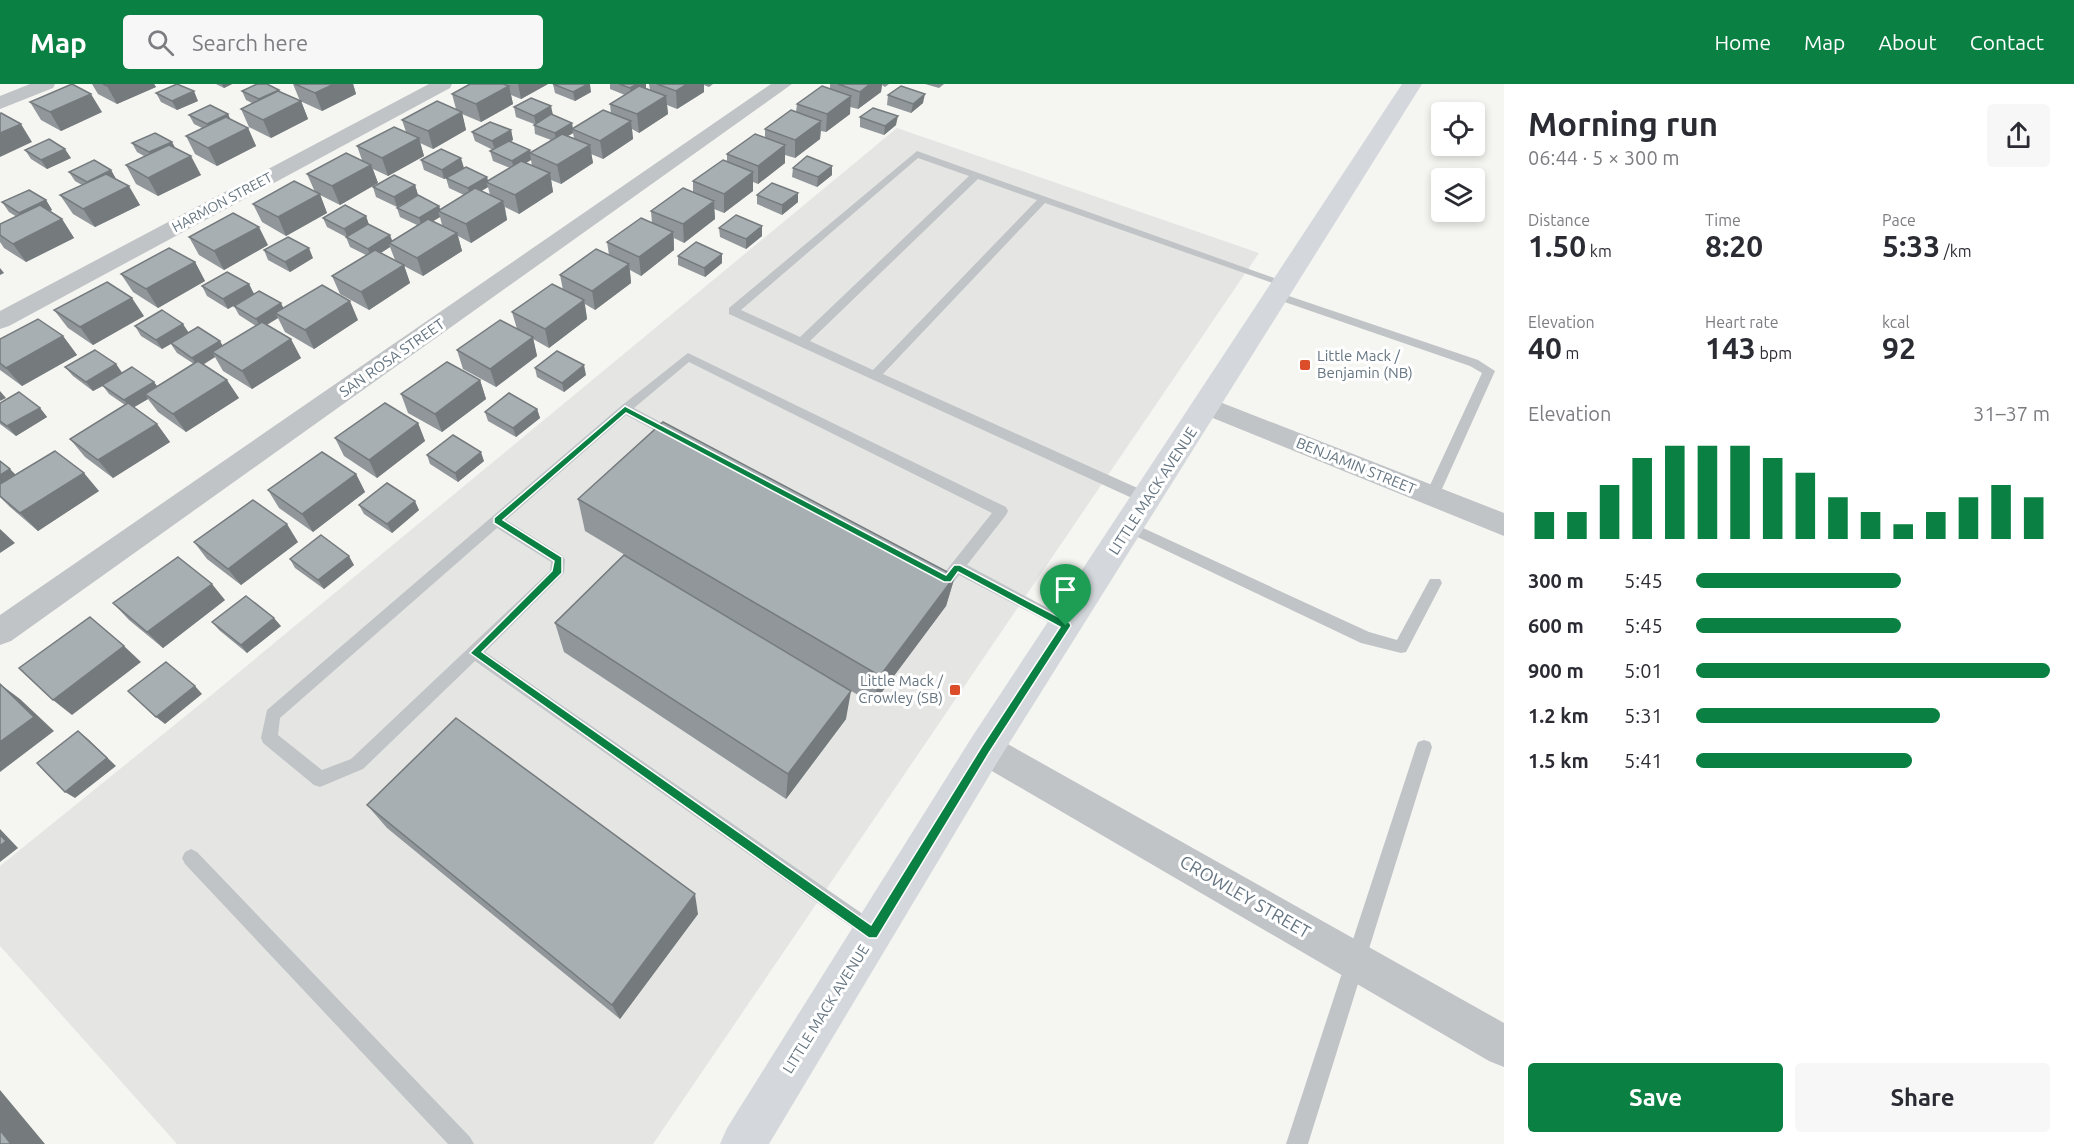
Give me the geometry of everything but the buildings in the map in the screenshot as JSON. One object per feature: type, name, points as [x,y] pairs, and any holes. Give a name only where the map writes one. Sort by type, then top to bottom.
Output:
[{"type":"main road","name":"LITTLE MACK AVENUE","points":[[743,1144],[985,749],[1148,499],[1412,84]]},
{"type":"street","points":[[0,103],[46,84]]},
{"type":"street","name":"HARMON STREET","points":[[0,321],[443,84]]},
{"type":"street","name":"SAN ROSA STREET","points":[[0,632],[783,84]]},
{"type":"street","name":"BENJAMIN STREET","points":[[1207,406],[1504,525]]},
{"type":"street","name":"CROWLEY STREET","points":[[985,749],[1504,1046]]},
{"type":"lane","points":[[1148,499],[733,311],[917,154],[1043,199],[1490,371],[1432,496]]},
{"type":"lane","points":[[802,342],[976,175]]},
{"type":"lane","points":[[875,375],[1043,199]]},
{"type":"lane","points":[[497,521],[558,560],[557,573],[475,653],[357,764],[320,779],[269,738],[273,715],[625,409],[688,357],[1001,511],[947,580],[927,569]]},
{"type":"lane","points":[[625,409],[687,442]]},
{"type":"lane","points":[[1130,526],[1366,638],[1401,647],[1436,583]]},
{"type":"lane","points":[[957,567],[1066,626]]},
{"type":"lane","points":[[475,653],[873,933]]},
{"type":"lane","points":[[1297,1144],[1424,747]]},
{"type":"lane","points":[[191,858],[463,1144]]},
{"type":"shaded area","points":[[897,128],[1259,253],[653,1144],[177,1144],[0,946],[0,866],[209,697]]},
{"type":"place","name":"Little Mack / Benjamin (NB)","points":[[1305,365]]},
{"type":"place","name":"Little Mack / Crowley (SB)","points":[[955,690]]},
{"type":"route","points":[[625,409],[947,580],[957,567],[1066,626],[985,749],[873,933],[475,653],[557,573],[558,560],[497,521],[625,409]]}]
